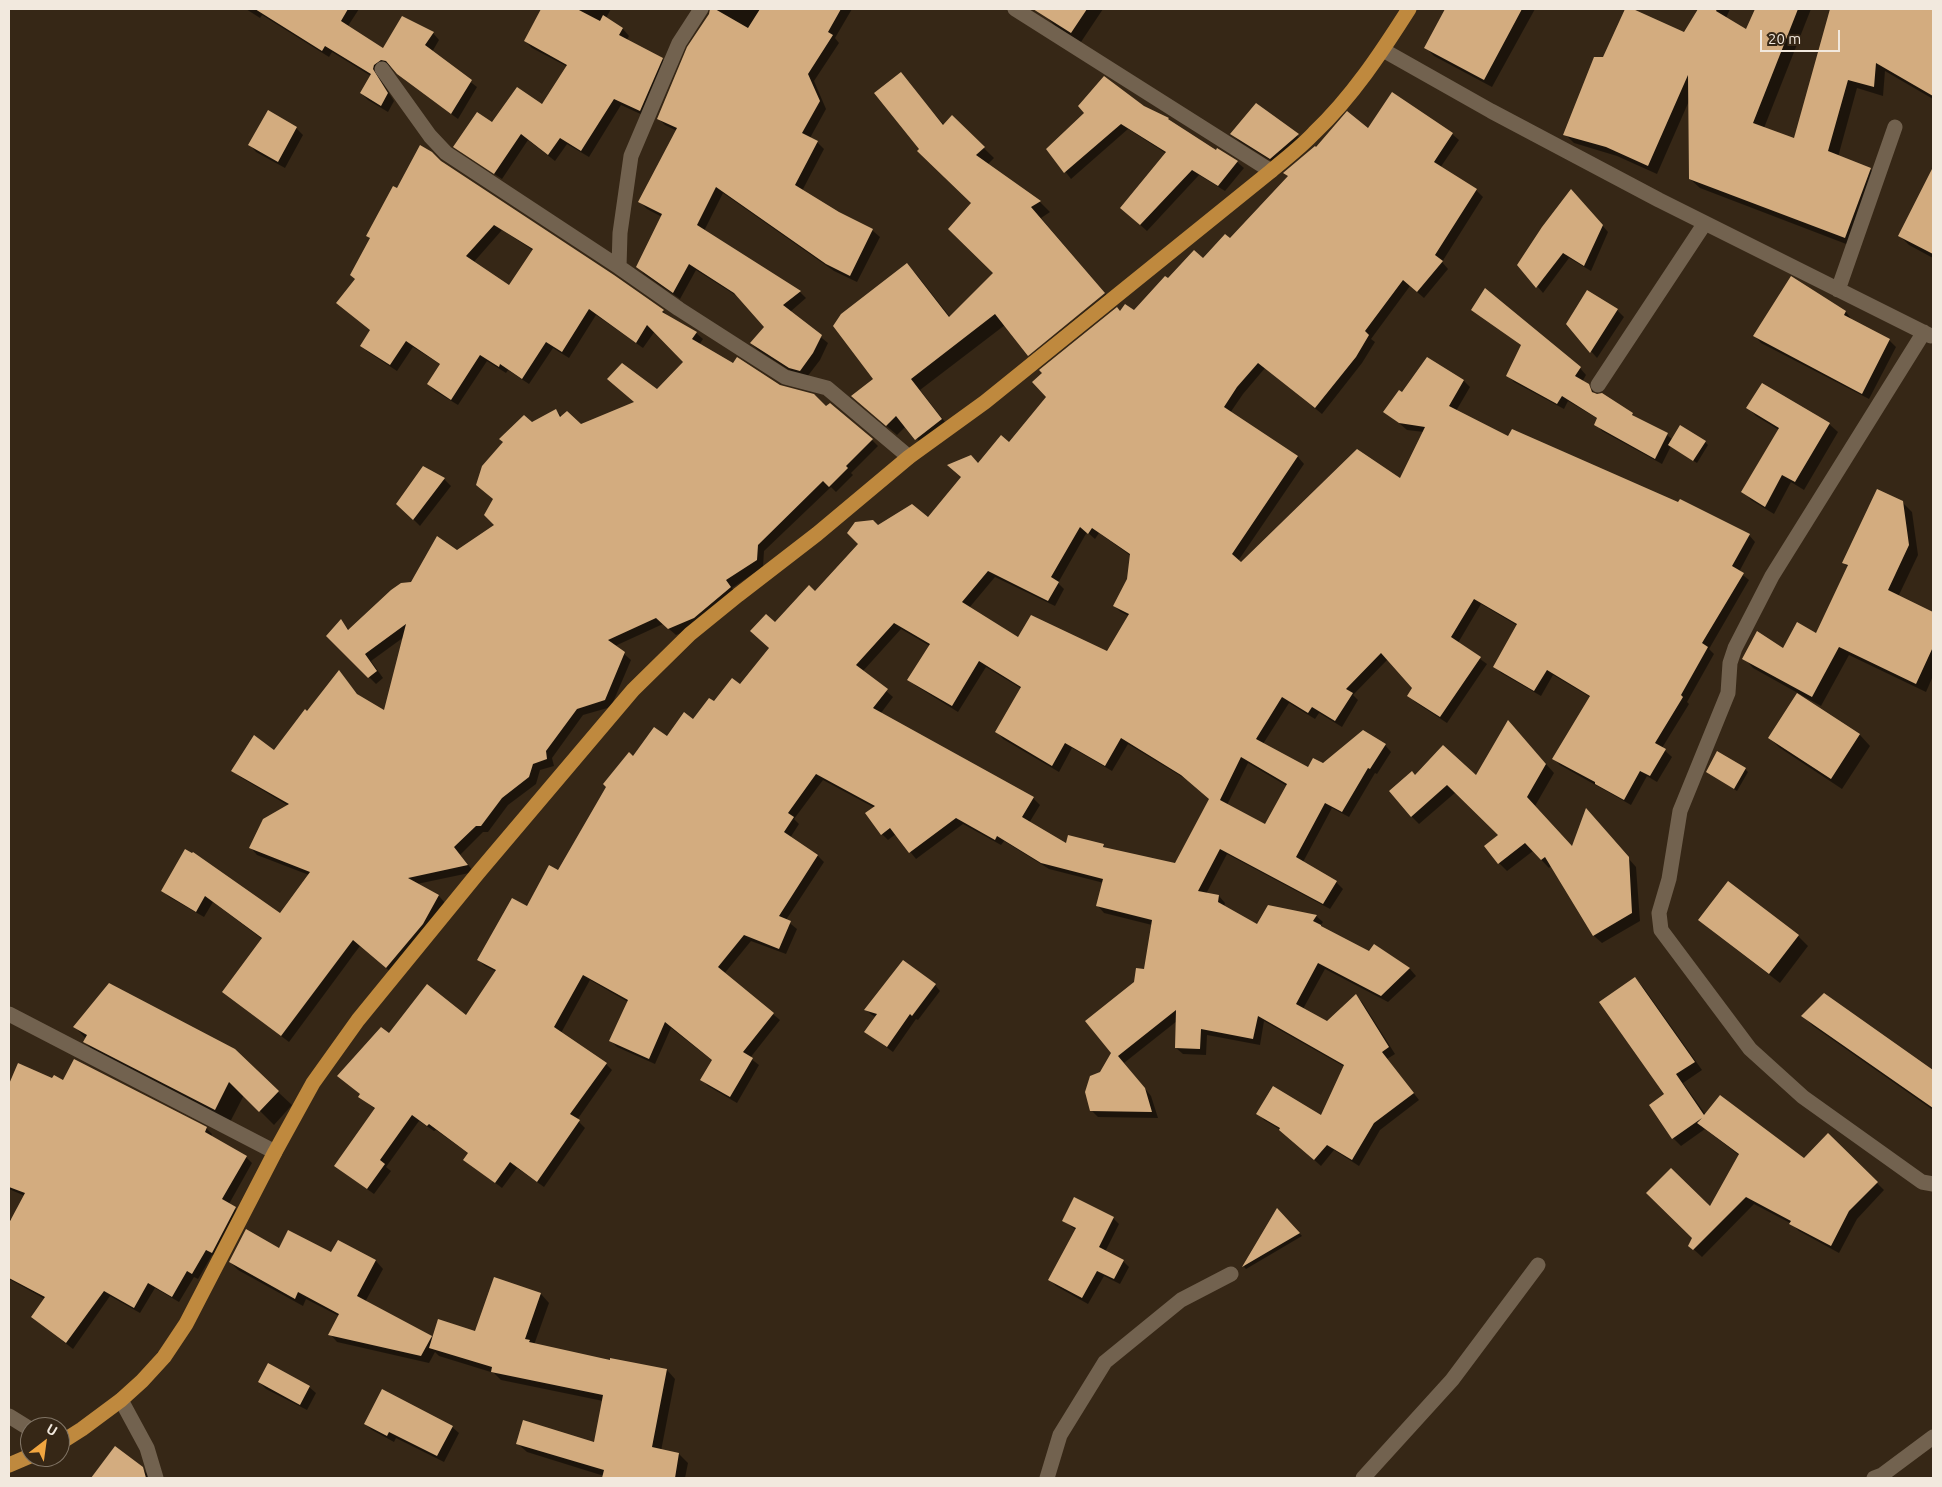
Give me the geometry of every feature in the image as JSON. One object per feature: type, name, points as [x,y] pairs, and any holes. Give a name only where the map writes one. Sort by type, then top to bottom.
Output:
[{"type":"main road","points":[[70,1436],[121,1400],[164,1357],[179,1335],[313,1083],[358,1020],[478,873],[633,690],[690,634],[738,594],[817,534],[909,457],[985,402],[1271,171],[1314,133],[1346,98],[1383,50],[1409,9]]},
{"type":"street","points":[[619,267],[620,233],[631,156],[679,43],[701,9]]},
{"type":"street","points":[[1015,9],[1271,171]]},
{"type":"street","points":[[1383,50],[1491,111],[1705,223],[1929,335],[1772,576],[1735,648],[1730,663],[1728,693],[1680,811],[1669,879],[1661,905],[1659,921],[1661,930],[1750,1049],[1803,1097],[1922,1182],[1933,1184]]},
{"type":"street","points":[[382,69],[430,136],[446,153],[785,378],[827,388],[909,457]]},
{"type":"street","points":[[1838,290],[1895,127]]},
{"type":"street","points":[[1598,385],[1705,223]]},
{"type":"street","points":[[9,1014],[275,1152]]},
{"type":"street","points":[[1363,1478],[1452,1380],[1538,1265]]},
{"type":"street","points":[[1047,1478],[1060,1436],[1105,1362],[1181,1300],[1231,1274]]},
{"type":"street","points":[[121,1400],[147,1448],[156,1478]]},
{"type":"street","points":[[9,1416],[20,1423]]},
{"type":"street","points":[[1874,1478],[1882,1475],[1933,1437]]},
{"type":"building","points":[[255,9],[348,9],[341,21],[383,48],[402,16],[434,32],[425,45],[472,80],[451,114],[397,74],[386,61],[381,60],[374,65],[373,69],[388,93],[381,106],[360,93],[371,74],[325,46],[322,51]]},
{"type":"building","points":[[541,9],[577,9],[600,21],[603,15],[623,28],[619,35],[663,58],[640,111],[614,99],[581,151],[560,138],[548,155],[521,134],[494,174],[453,147],[477,112],[492,122],[517,87],[542,104],[567,65],[524,41]]},
{"type":"building","points":[[710,9],[715,9],[748,28],[760,9],[841,9],[828,32],[833,35],[808,74],[820,101],[802,133],[818,141],[795,185],[839,212],[873,229],[850,276],[826,264],[716,187],[697,225],[801,291],[783,305],[822,335],[813,353],[800,371],[789,368],[750,343],[764,327],[734,293],[689,264],[673,293],[636,267],[662,214],[638,202],[677,128],[657,119],[687,47],[709,14]]},
{"type":"building","points":[[1033,9],[1087,9],[1071,33]]},
{"type":"building","points":[[1445,9],[1522,9],[1484,80],[1424,48]]},
{"type":"building","points":[[1625,9],[1633,9],[1684,32],[1698,9],[1717,9],[1716,11],[1746,29],[1755,9],[1798,9],[1753,123],[1794,138],[1830,9],[1933,9],[1933,96],[1876,63],[1874,87],[1848,80],[1828,151],[1871,168],[1845,238],[1689,179],[1688,75],[1648,166],[1606,147],[1563,135],[1594,57],[1603,57]]},
{"type":"building","points":[[901,72],[943,125],[952,115],[985,147],[976,155],[1041,201],[1031,207],[1105,293],[1028,356],[995,314],[911,379],[942,419],[915,440],[896,416],[886,426],[851,396],[873,379],[833,326],[841,314],[907,263],[949,317],[993,273],[948,229],[971,203],[917,151],[919,149],[874,93]]},
{"type":"building","points":[[1104,76],[1144,106],[1169,118],[1216,150],[1217,148],[1238,161],[1218,186],[1192,170],[1140,225],[1120,208],[1166,152],[1121,124],[1064,173],[1046,149],[1084,113],[1078,106]]},
{"type":"building","points":[[1392,92],[1453,133],[1434,162],[1477,189],[1435,255],[1443,261],[1417,292],[1403,280],[1365,331],[1369,335],[1356,357],[1315,408],[1258,363],[1237,387],[1224,407],[1298,456],[1232,554],[1241,562],[1357,449],[1400,478],[1425,427],[1399,423],[1383,412],[1399,390],[1402,392],[1427,357],[1464,380],[1449,406],[1508,436],[1512,429],[1678,502],[1680,499],[1750,534],[1732,566],[1744,573],[1702,643],[1708,647],[1681,695],[1683,697],[1655,743],[1666,749],[1650,776],[1640,771],[1624,800],[1552,759],[1590,696],[1547,670],[1534,691],[1493,667],[1517,624],[1474,599],[1451,637],[1481,657],[1440,717],[1407,696],[1412,688],[1381,653],[1346,689],[1353,693],[1335,721],[1312,707],[1308,713],[1282,697],[1256,739],[1308,767],[1313,758],[1323,763],[1363,730],[1386,744],[1370,769],[1368,768],[1342,812],[1325,803],[1296,857],[1337,881],[1323,904],[1220,849],[1198,891],[1219,895],[1218,902],[1257,924],[1268,905],[1317,915],[1313,921],[1321,926],[1369,951],[1374,944],[1410,968],[1381,996],[1318,963],[1296,1004],[1327,1021],[1356,994],[1389,1047],[1382,1052],[1414,1093],[1374,1123],[1352,1160],[1327,1145],[1314,1160],[1279,1130],[1280,1128],[1256,1114],[1273,1086],[1321,1115],[1344,1065],[1258,1016],[1253,1039],[1201,1029],[1200,1049],[1175,1048],[1176,1010],[1118,1056],[1145,1088],[1152,1112],[1090,1111],[1085,1092],[1090,1076],[1100,1072],[1111,1053],[1085,1021],[1134,982],[1136,968],[1144,969],[1152,920],[1096,906],[1103,879],[1041,863],[997,836],[995,840],[956,818],[909,853],[890,828],[881,835],[865,813],[875,806],[816,774],[788,813],[794,817],[784,832],[818,855],[779,916],[791,921],[779,949],[744,935],[718,967],[774,1013],[743,1052],[753,1058],[730,1097],[700,1080],[712,1060],[665,1022],[649,1059],[609,1041],[628,1000],[583,975],[554,1027],[607,1063],[570,1114],[580,1120],[537,1182],[510,1162],[495,1183],[463,1160],[468,1153],[429,1124],[427,1126],[412,1115],[380,1160],[385,1164],[367,1189],[334,1166],[375,1108],[358,1097],[360,1094],[337,1076],[381,1027],[389,1033],[427,984],[466,1015],[496,970],[477,960],[512,898],[527,906],[549,865],[558,870],[606,787],[603,784],[629,752],[633,756],[654,727],[667,736],[684,712],[693,719],[709,698],[714,701],[732,678],[740,684],[769,648],[750,631],[766,614],[775,622],[809,585],[815,591],[858,544],[847,533],[855,522],[873,520],[878,525],[912,504],[928,517],[961,477],[947,465],[971,455],[978,463],[1001,435],[1009,442],[1046,397],[1032,382],[1042,373],[1039,370],[1117,307],[1120,311],[1125,304],[1134,310],[1165,276],[1168,278],[1194,250],[1203,258],[1225,234],[1230,238],[1288,176],[1283,173],[1316,147],[1347,111],[1368,128]],"holes":[[[1080,527],[1088,534],[1092,528],[1130,554],[1127,579],[1113,606],[1129,614],[1107,651],[1031,615],[1018,637],[962,602],[988,571],[1048,601],[1059,582],[1051,577]],[[894,623],[930,644],[907,680],[952,706],[979,661],[1021,687],[995,732],[1052,766],[1065,743],[1105,766],[1121,738],[1181,775],[1209,799],[1175,863],[1103,847],[1104,844],[1068,835],[1066,843],[1022,817],[1034,797],[873,708],[888,689],[856,665]],[[1241,757],[1287,784],[1265,824],[1220,800]]]},
{"type":"building","points":[[1256,103],[1299,134],[1270,159],[1230,134]]},
{"type":"building","points":[[268,110],[297,127],[278,162],[248,145]]},
{"type":"building","points":[[420,145],[432,152],[441,161],[614,275],[664,310],[662,312],[697,332],[692,339],[733,363],[737,357],[780,385],[814,394],[826,406],[830,403],[873,439],[846,466],[848,468],[829,487],[823,481],[758,545],[757,560],[726,580],[731,587],[694,618],[668,629],[656,618],[608,640],[625,652],[605,700],[577,709],[546,751],[547,759],[533,764],[529,777],[502,798],[481,826],[476,826],[454,847],[468,865],[408,878],[439,895],[423,924],[386,968],[353,940],[281,1036],[222,992],[262,938],[205,896],[196,912],[161,891],[185,849],[193,852],[280,913],[310,872],[249,848],[263,819],[289,804],[231,771],[254,735],[274,750],[305,709],[307,711],[339,670],[357,694],[384,710],[406,624],[365,654],[377,671],[368,678],[326,636],[341,619],[348,630],[391,590],[401,583],[411,582],[437,536],[457,550],[494,525],[484,515],[493,499],[476,485],[482,466],[503,442],[499,439],[524,415],[532,422],[556,409],[560,417],[567,411],[581,424],[634,402],[607,379],[622,363],[657,389],[683,362],[647,325],[636,343],[589,309],[562,352],[546,342],[522,379],[500,364],[499,367],[480,355],[451,400],[427,384],[440,364],[406,341],[390,365],[360,346],[370,330],[336,303],[355,279],[350,275],[370,238],[366,236],[393,186],[397,188]],"holes":[[[494,225],[533,249],[509,285],[466,256]]]},
{"type":"building","points":[[1933,167],[1933,254],[1898,236]]},
{"type":"building","points":[[1571,189],[1603,225],[1584,266],[1563,253],[1536,288],[1517,265],[1542,227]]},
{"type":"building","points":[[1791,276],[1846,311],[1844,315],[1890,339],[1862,394],[1753,336]]},
{"type":"building","points":[[1485,288],[1581,367],[1575,376],[1589,384],[1592,392],[1602,393],[1633,413],[1632,415],[1668,433],[1655,459],[1594,425],[1597,418],[1562,396],[1557,404],[1506,376],[1521,345],[1471,310]]},
{"type":"building","points":[[1587,290],[1618,309],[1590,353],[1566,324]]},
{"type":"building","points":[[1762,383],[1830,423],[1795,482],[1782,475],[1765,507],[1741,492],[1779,428],[1746,408]]},
{"type":"building","points":[[1680,425],[1706,441],[1693,461],[1668,445]]},
{"type":"building","points":[[423,466],[445,478],[413,520],[396,504]]},
{"type":"building","points":[[1877,489],[1903,501],[1909,545],[1888,590],[1933,612],[1933,647],[1916,684],[1839,647],[1812,697],[1742,659],[1757,631],[1783,648],[1797,622],[1816,633],[1848,565],[1842,563]]},
{"type":"building","points":[[1797,693],[1860,734],[1831,779],[1768,738]]},
{"type":"building","points":[[1508,720],[1546,764],[1527,797],[1572,846],[1586,808],[1629,857],[1632,913],[1593,936],[1545,857],[1541,860],[1525,843],[1498,864],[1484,846],[1498,835],[1447,785],[1411,817],[1389,791],[1412,771],[1415,775],[1443,745],[1476,775]]},
{"type":"building","points":[[1717,751],[1746,768],[1734,789],[1706,772]]},
{"type":"building","points":[[1728,881],[1799,935],[1769,974],[1698,920]]},
{"type":"building","points":[[903,960],[936,984],[912,1016],[910,1014],[887,1047],[864,1032],[877,1014],[864,1010]]},
{"type":"building","points":[[1635,977],[1695,1062],[1676,1074],[1704,1115],[1720,1095],[1804,1158],[1828,1133],[1878,1182],[1849,1211],[1831,1246],[1789,1224],[1791,1221],[1746,1197],[1693,1250],[1688,1246],[1692,1238],[1646,1193],[1671,1168],[1710,1206],[1739,1154],[1697,1123],[1702,1118],[1672,1139],[1649,1105],[1664,1094],[1599,1002]]},
{"type":"building","points":[[109,983],[235,1049],[279,1091],[259,1112],[229,1082],[215,1110],[83,1042],[87,1035],[73,1027]]},
{"type":"building","points":[[1824,993],[1933,1070],[1933,1108],[1801,1016]]},
{"type":"building","points":[[74,1059],[207,1127],[205,1132],[247,1156],[222,1199],[236,1207],[212,1253],[206,1250],[192,1274],[187,1271],[172,1297],[148,1283],[134,1308],[104,1291],[66,1343],[31,1317],[45,1297],[9,1278],[9,1223],[25,1193],[9,1187],[9,1084],[18,1063],[52,1078],[54,1075],[63,1080]]},
{"type":"building","points":[[1074,1197],[1114,1217],[1099,1247],[1124,1260],[1114,1279],[1097,1271],[1082,1298],[1048,1280],[1076,1228],[1062,1221]]},
{"type":"building","points":[[1277,1208],[1300,1233],[1242,1267]]},
{"type":"building","points":[[246,1229],[279,1248],[288,1230],[331,1252],[338,1240],[376,1260],[357,1296],[432,1336],[421,1356],[328,1335],[339,1314],[298,1292],[295,1299],[229,1262]]},
{"type":"building","points":[[494,1277],[541,1293],[525,1339],[530,1340],[529,1342],[610,1360],[610,1358],[667,1369],[652,1447],[679,1453],[675,1478],[602,1478],[604,1470],[516,1444],[523,1420],[594,1442],[603,1395],[491,1372],[492,1367],[429,1348],[438,1319],[475,1331]]},
{"type":"building","points":[[268,1363],[310,1386],[300,1405],[258,1382]]},
{"type":"building","points":[[382,1389],[453,1426],[437,1456],[389,1432],[387,1436],[364,1424]]},
{"type":"building","points":[[115,1446],[143,1467],[146,1478],[91,1478]]}]
